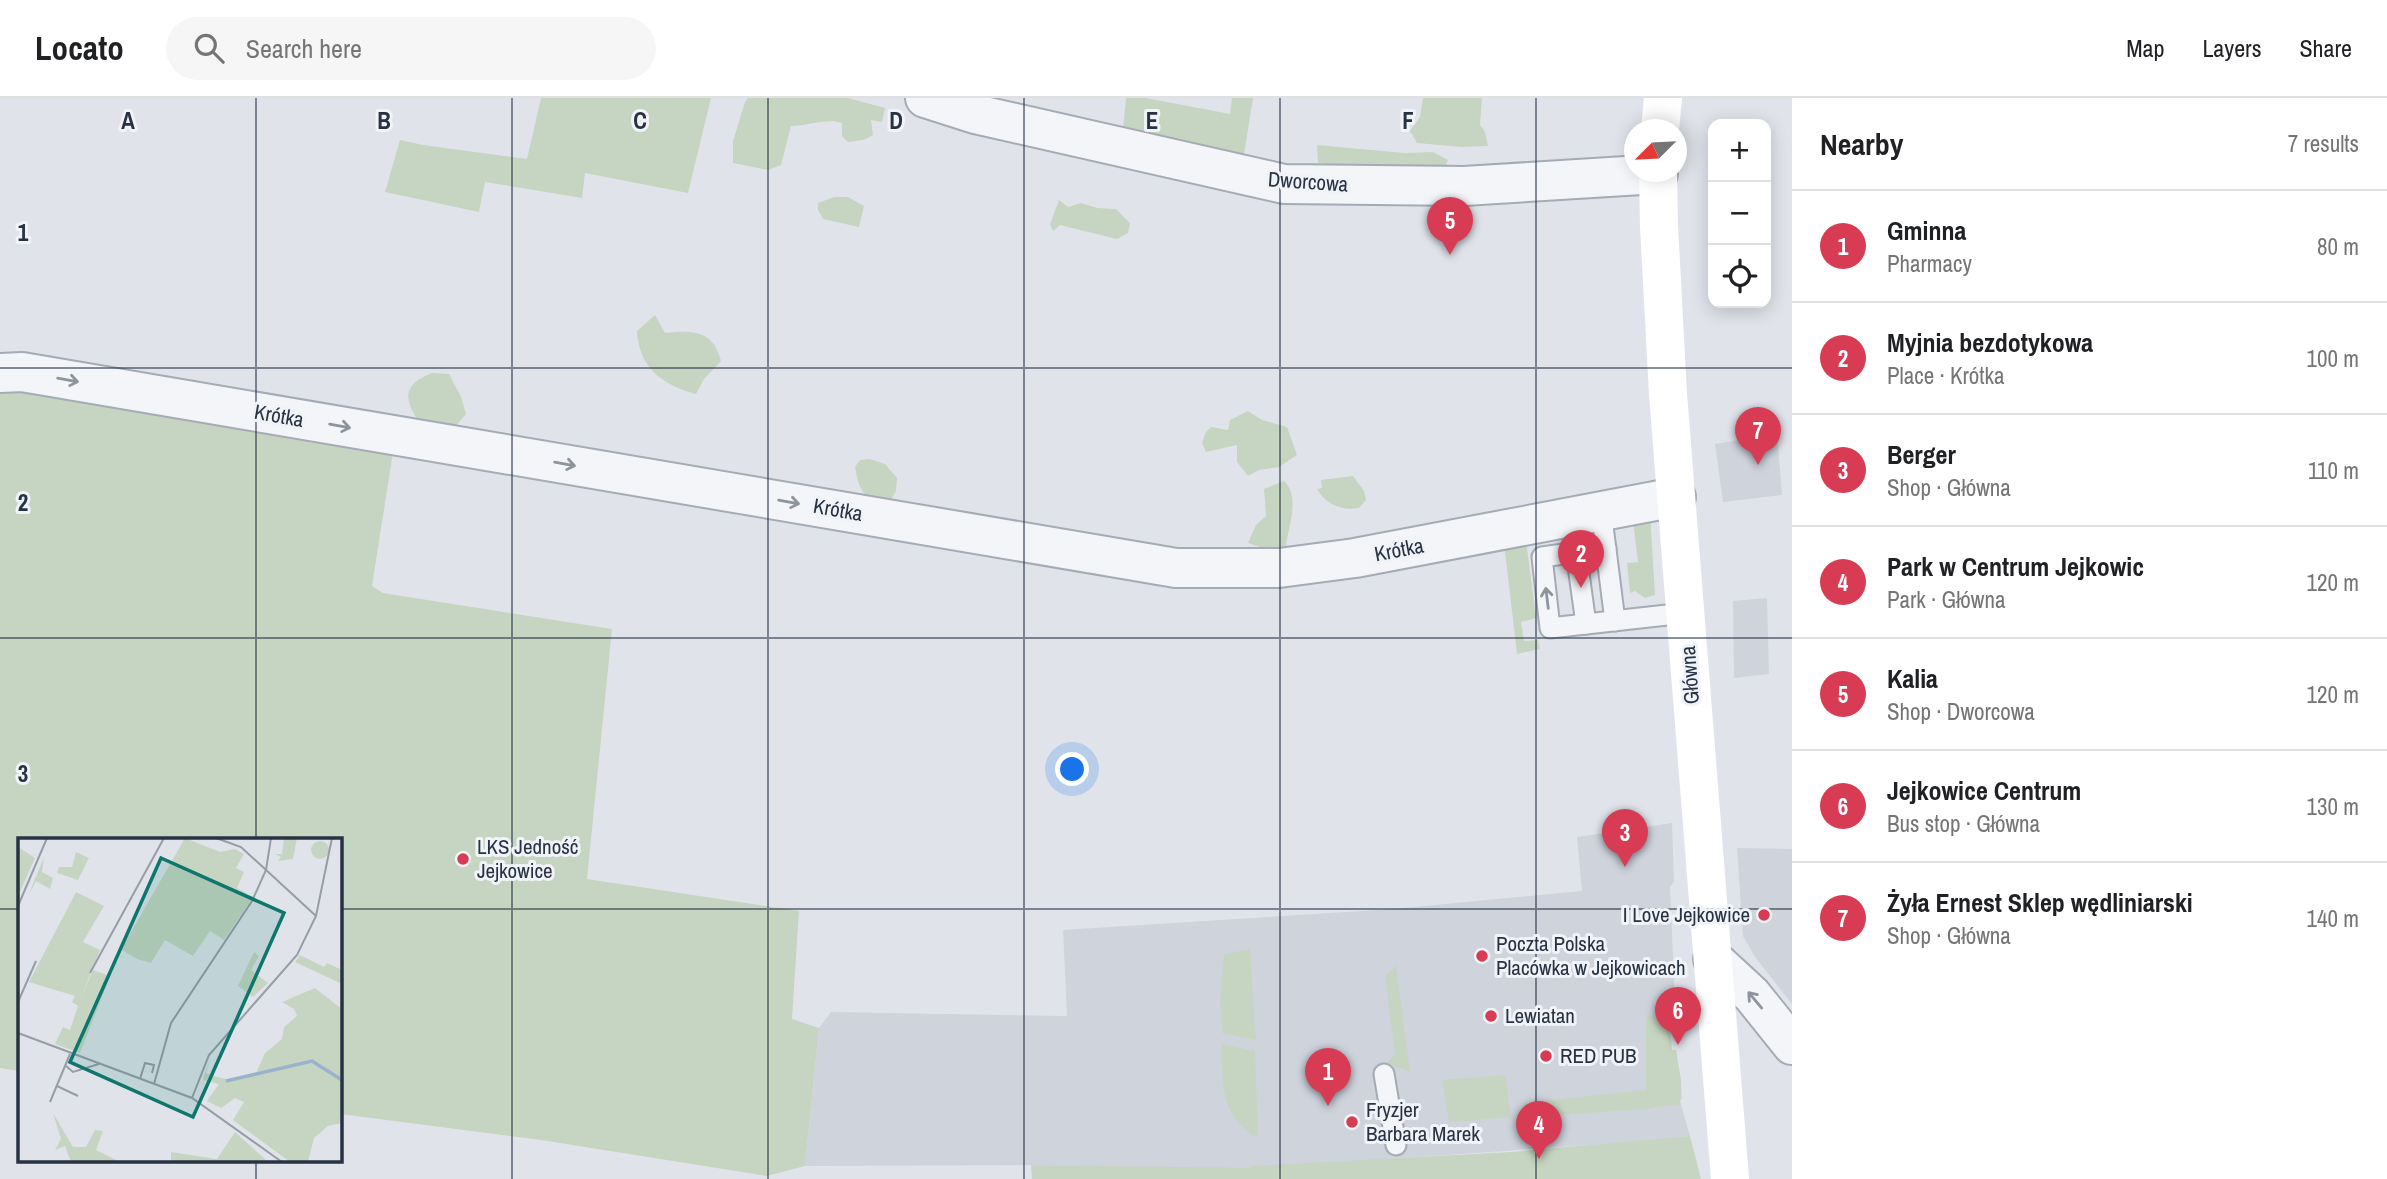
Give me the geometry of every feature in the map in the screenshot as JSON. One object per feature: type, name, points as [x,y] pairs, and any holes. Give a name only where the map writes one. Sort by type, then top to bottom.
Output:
[{"type":"street","name":"Dworcowa","points":[[925,98],[975,114],[1284,184],[1464,187],[1624,175]]},
{"type":"street","points":[[1661,119],[1663,98]]},
{"type":"street","name":"Główna","points":[[1658,182],[1658,226],[1676,497],[1730,1179]]},
{"type":"street","name":"Krótka","points":[[0,373],[64,379],[1176,568],[1279,568],[1354,558],[1676,497]]},
{"type":"street","points":[[1713,959],[1752,995],[1792,1045]]},
{"type":"lane","points":[[1601,510],[1615,621]]},
{"type":"lane","points":[[1606,548],[1542,557],[1550,628],[1685,613]]},
{"type":"lane","points":[[1576,552],[1586,624]]},
{"type":"lane","points":[[1384,1073],[1396,1145]]},
{"type":"shaded area","points":[[1777,434],[1782,495],[1723,502],[1715,444]]},
{"type":"shaded area","points":[[1767,598],[1769,674],[1734,678],[1733,601]]},
{"type":"shaded area","points":[[1672,823],[1674,882],[1670,887],[1676,1028],[1670,1029],[1672,1050],[1676,1050],[1681,1081],[1680,1101],[1690,1136],[1246,1169],[1031,1165],[805,1166],[819,1028],[831,1012],[1067,1016],[1063,930],[1394,909],[1582,891],[1577,837]]},
{"type":"shaded area","points":[[1737,848],[1792,849],[1792,1004],[1755,957],[1743,936]]},
{"type":"green space","points":[[541,98],[711,98],[688,193],[585,173],[582,198],[485,182],[479,212],[385,192],[400,140],[527,159]]},
{"type":"green space","points":[[748,98],[848,98],[885,108],[882,122],[871,120],[873,135],[864,140],[848,142],[842,136],[842,123],[791,126],[781,165],[768,170],[733,163],[733,141]]},
{"type":"green space","points":[[1126,98],[1146,98],[1230,114],[1232,98],[1253,98],[1244,154],[1197,152],[1123,129]]},
{"type":"green space","points":[[1423,98],[1482,98],[1480,125],[1485,132],[1488,146],[1461,147],[1417,143],[1410,131],[1420,117]]},
{"type":"green space","points":[[1317,145],[1405,153],[1433,152],[1448,160],[1442,173],[1403,172],[1318,163]]},
{"type":"green space","points":[[834,197],[848,197],[864,206],[859,227],[823,219],[818,203]]},
{"type":"green space","points":[[1059,200],[1068,207],[1081,203],[1097,208],[1116,209],[1130,223],[1128,233],[1117,239],[1060,225],[1053,231],[1050,224]]},
{"type":"green space","points":[[655,315],[665,333],[685,332],[701,335],[708,338],[718,351],[721,361],[704,379],[696,394],[663,380],[654,373],[642,355],[637,331]]},
{"type":"green space","points":[[432,373],[449,374],[461,397],[466,414],[453,429],[418,420],[410,404],[408,397],[411,386]]},
{"type":"green space","name":"LKS Jedność Jejkowice","points":[[0,384],[393,452],[372,586],[383,593],[612,629],[587,879],[799,911],[792,1019],[819,1028],[805,1166],[767,1176],[541,1140],[341,1114],[341,838],[18,838],[18,1071],[0,1068]]},
{"type":"green space","points":[[1248,411],[1262,420],[1287,427],[1297,455],[1279,467],[1259,470],[1248,476],[1237,462],[1237,445],[1206,452],[1202,443],[1211,427],[1228,430],[1230,420]]},
{"type":"green space","points":[[870,459],[885,464],[897,478],[896,491],[889,503],[868,497],[858,482],[855,467],[860,460]]},
{"type":"green space","points":[[1353,476],[1364,491],[1366,500],[1359,508],[1335,506],[1317,489],[1322,488],[1321,480]]},
{"type":"green space","points":[[1284,481],[1292,495],[1293,504],[1286,546],[1266,549],[1248,543],[1256,525],[1266,516],[1264,489]]},
{"type":"green space","points":[[1650,512],[1655,595],[1645,598],[1635,591],[1630,593],[1627,563],[1638,562],[1632,513]]},
{"type":"green space","points":[[1526,540],[1536,618],[1521,622],[1524,641],[1538,640],[1540,649],[1517,654],[1504,543]]},
{"type":"green space","points":[[1250,949],[1256,1040],[1223,1034],[1220,1002],[1224,954]]},
{"type":"green space","points":[[1396,966],[1410,1072],[1387,1063],[1395,1054],[1385,976]]},
{"type":"green space","points":[[1672,1013],[1674,1028],[1670,1029],[1672,1050],[1676,1050],[1681,1081],[1680,1104],[1527,1117],[1523,1103],[1646,1090],[1646,1016]]},
{"type":"green space","points":[[1221,1044],[1255,1051],[1258,1135],[1253,1136],[1242,1126],[1228,1106],[1223,1084]]},
{"type":"green space","points":[[1505,1075],[1511,1117],[1449,1122],[1442,1080]]},
{"type":"green space","points":[[1690,1136],[1701,1179],[1032,1179],[1031,1165],[1251,1168],[1511,1152]]},
{"type":"place","name":"Kalia","points":[[1450,255]]},
{"type":"place","name":"Żyła Ernest Sklep wędliniarski","points":[[1758,465]]},
{"type":"place","name":"Myjnia bezdotykowa","points":[[1581,588]]},
{"type":"place","name":"LKS Jedność Jejkowice","points":[[463,859]]},
{"type":"place","name":"Berger","points":[[1625,867]]},
{"type":"place","name":"I Love Jejkowice","points":[[1764,915]]},
{"type":"place","name":"Poczta Polska Placówka w Jejkowicach","points":[[1482,956]]},
{"type":"place","name":"Lewiatan","points":[[1491,1016]]},
{"type":"place","name":"Jejkowice Centrum","points":[[1678,1045]]},
{"type":"place","name":"RED PUB","points":[[1546,1056]]},
{"type":"place","name":"Gminna","points":[[1328,1106]]},
{"type":"place","name":"Fryzjer Barbara Marek","points":[[1352,1122]]},
{"type":"place","name":"Park w Centrum Jejkowic","points":[[1539,1159]]}]
